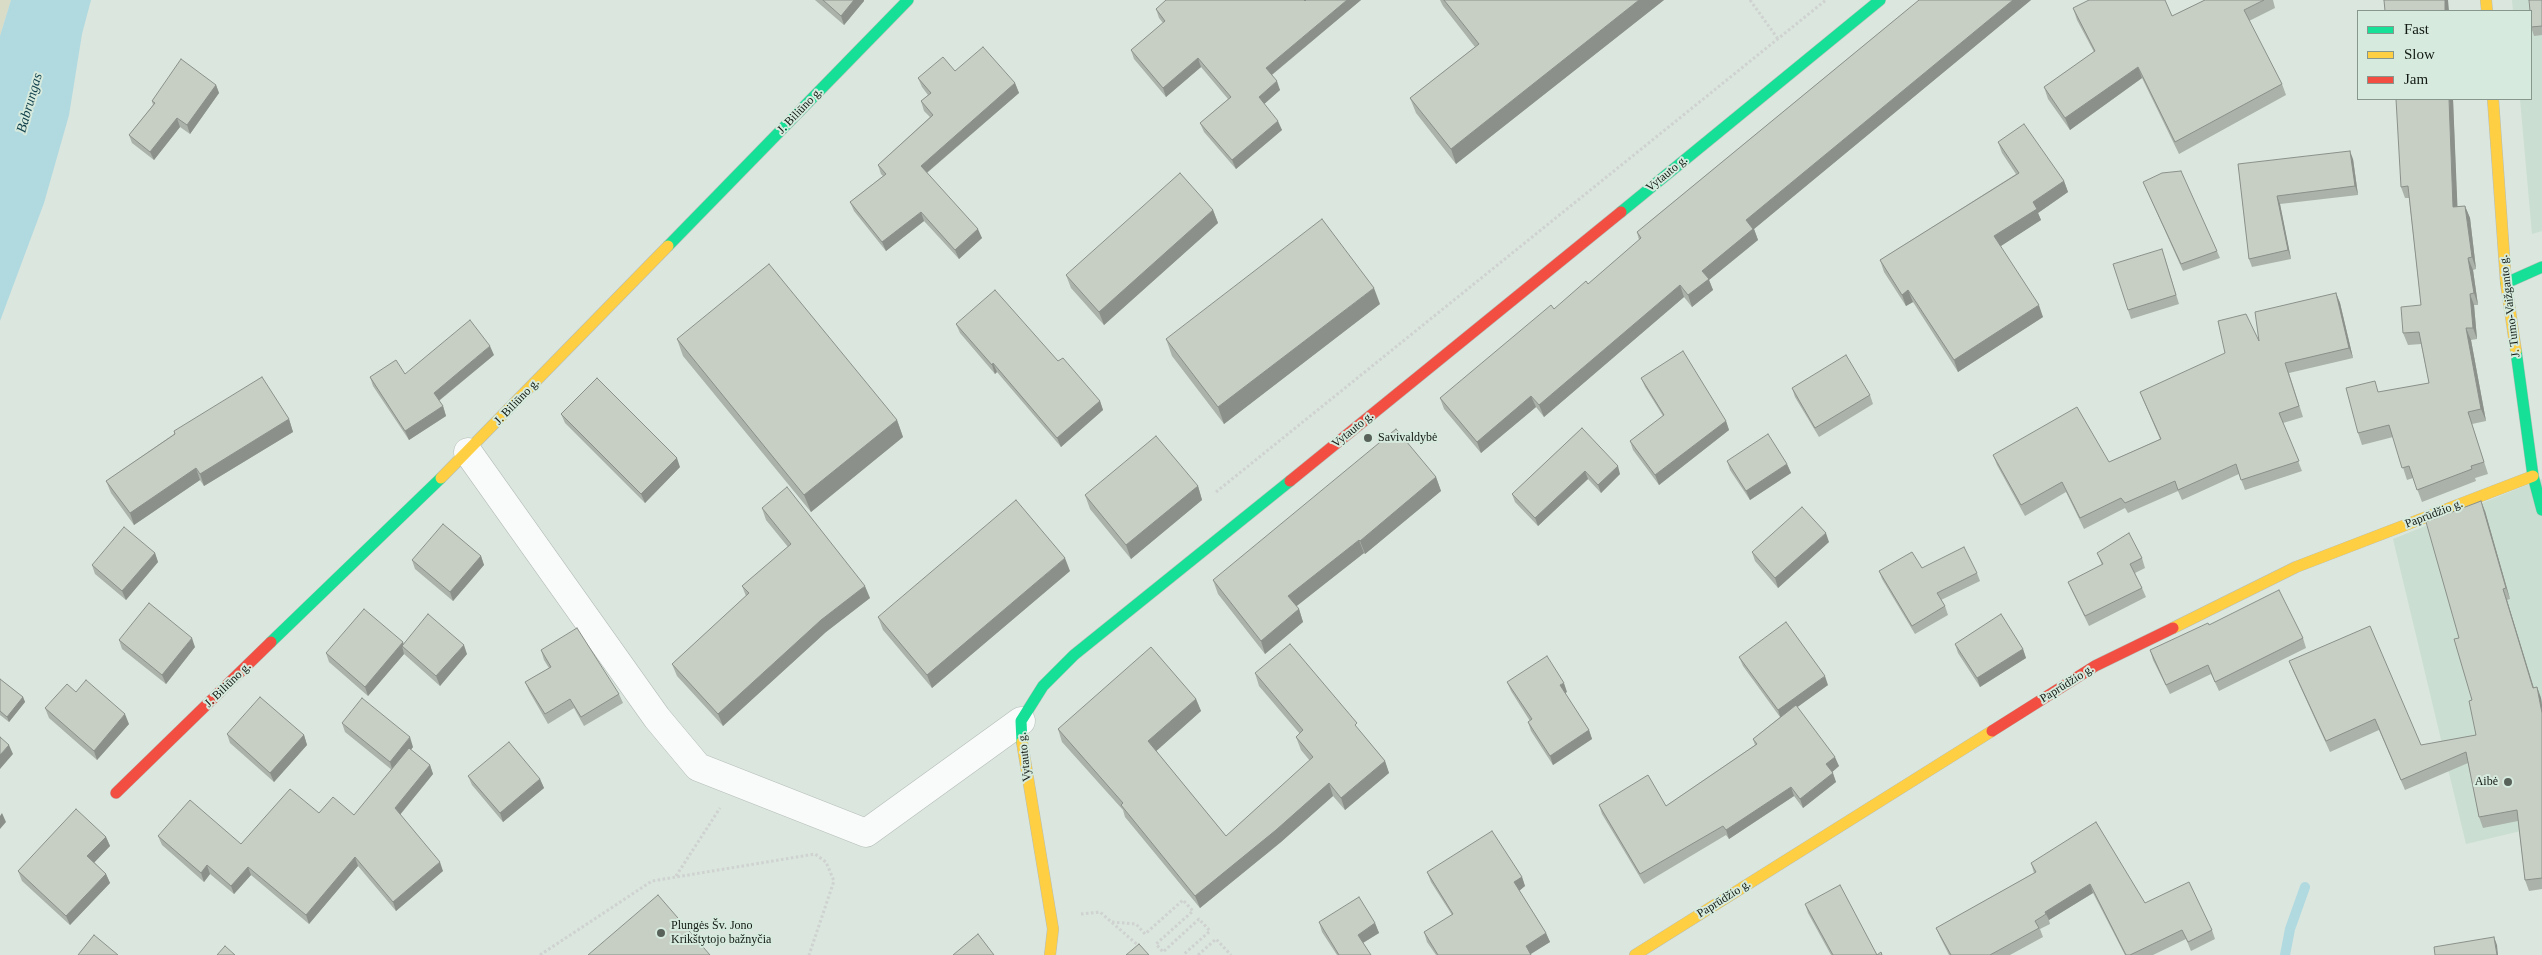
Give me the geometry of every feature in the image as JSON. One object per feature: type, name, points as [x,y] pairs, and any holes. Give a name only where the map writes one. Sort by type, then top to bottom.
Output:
[{"type":"street","name":"J. Biliūno g.","points":[[116,793],[468,452],[908,0]]},
{"type":"street","name":"Vytauto g.","points":[[1050,955],[1053,929],[1022,754],[1021,721],[1042,686],[1074,654],[1452,351],[1880,0]]},
{"type":"street","name":"J. Tumo-Vaižganto g.","points":[[2493,100],[2506,283],[2533,476],[2542,510]]},
{"type":"street","points":[[2506,283],[2542,267]]},
{"type":"street","points":[[468,452],[657,718],[698,767],[866,833],[1021,721]]},
{"type":"street","name":"Paprūdžio g.","points":[[1635,955],[2095,666],[2296,567],[2533,476]]},
{"type":"path","points":[[1750,0],[1778,39]]},
{"type":"path","points":[[1216,492],[1826,0]]},
{"type":"path","points":[[675,877],[736,782]]},
{"type":"path","points":[[540,955],[652,881],[815,854],[826,862],[834,881],[808,955]]},
{"type":"path","points":[[1112,922],[1136,924],[1146,934],[1183,900],[1193,911],[1156,944],[1163,952],[1199,919],[1210,931],[1184,955]]},
{"type":"path","points":[[1051,917],[1100,912],[1142,949]]},
{"type":"path","points":[[1198,955],[1216,939],[1231,955]]},
{"type":"shaded area","points":[[0,0],[11,0],[0,36]]},
{"type":"shaded area","points":[[2512,0],[2542,0],[2542,231],[2532,234],[2520,100],[2532,100],[2532,10],[2513,10]]},
{"type":"shaded area","points":[[2542,479],[2542,826],[2466,844],[2393,539]]},
{"type":"water","name":"Babrungas","points":[[11,0],[91,0],[82,34],[69,115],[44,203],[0,321],[0,36]]},
{"type":"building","points":[[823,0],[854,0],[841,16]]},
{"type":"building","points":[[1166,0],[1347,0],[1266,68],[1277,81],[1259,97],[1278,121],[1232,160],[1200,123],[1231,97],[1198,58],[1163,88],[1131,50],[1165,21],[1156,9]]},
{"type":"building","points":[[1444,0],[1639,0],[1451,149],[1410,98],[1479,44]]},
{"type":"building","points":[[1919,0],[2013,0],[1746,220],[1753,229],[1702,271],[1709,279],[1688,295],[1680,285],[1539,405],[1531,396],[1477,442],[1440,398],[1551,305],[1554,309],[1586,281],[1588,284],[1641,238],[1637,232]]},
{"type":"building","points":[[2089,0],[2165,0],[2172,16],[2205,0],[2264,0],[2244,10],[2282,84],[2175,142],[2138,67],[2065,118],[2044,87],[2095,51],[2073,8]]},
{"type":"building","points":[[2384,0],[2445,0],[2445,10],[2385,10]]},
{"type":"building","points":[[2529,0],[2542,0],[2542,26],[2532,27],[2532,10],[2530,10]]},
{"type":"building","points":[[983,47],[1015,83],[921,166],[978,229],[955,250],[921,212],[882,242],[850,202],[886,174],[878,165],[933,115],[921,101],[931,93],[918,78],[943,57],[955,71]]},
{"type":"building","points":[[181,59],[216,85],[187,125],[177,118],[150,152],[129,135],[155,103],[152,101]]},
{"type":"building","points":[[2396,100],[2449,100],[2453,207],[2465,206],[2472,257],[2468,258],[2474,293],[2470,294],[2473,328],[2466,328],[2481,409],[2468,412],[2484,462],[2471,466],[2472,469],[2417,490],[2409,466],[2402,468],[2389,425],[2358,433],[2346,388],[2375,381],[2378,392],[2429,383],[2419,332],[2403,333],[2401,307],[2421,305],[2408,186],[2401,187]]},
{"type":"building","points":[[2024,124],[2064,181],[2033,202],[2037,209],[1994,236],[2039,305],[1954,360],[1908,290],[1902,295],[1880,260],[2019,173],[1998,142]]},
{"type":"building","points":[[2350,151],[2355,186],[2277,196],[2288,250],[2249,259],[2238,164]]},
{"type":"building","points":[[2181,171],[2217,251],[2181,264],[2143,182],[2162,173]]},
{"type":"building","points":[[1180,173],[1213,210],[1099,312],[1066,275]]},
{"type":"building","points":[[1322,219],[1374,288],[1218,407],[1166,339]]},
{"type":"building","points":[[2162,249],[2176,295],[2128,310],[2113,264]]},
{"type":"building","points":[[769,264],[897,420],[804,495],[677,339]]},
{"type":"building","points":[[995,290],[1058,361],[1063,358],[1100,401],[1057,438],[993,363],[992,365],[956,324]]},
{"type":"building","points":[[2336,293],[2349,348],[2285,363],[2299,406],[2279,413],[2299,461],[2241,480],[2236,464],[2178,490],[2175,481],[2125,503],[2121,498],[2080,518],[2062,482],[2021,505],[1993,455],[2077,407],[2109,462],[2161,439],[2140,392],[2225,353],[2218,321],[2246,314],[2259,341],[2255,312]]},
{"type":"building","points":[[470,320],[490,346],[434,393],[443,406],[405,431],[370,377],[396,360],[405,374]]},
{"type":"building","points":[[1683,351],[1726,421],[1655,475],[1630,441],[1664,415],[1641,378]]},
{"type":"building","points":[[1846,355],[1870,395],[1815,428],[1792,388]]},
{"type":"building","points":[[262,377],[289,419],[200,474],[196,468],[130,513],[106,481],[175,434],[174,431]]},
{"type":"building","points":[[597,378],[677,458],[641,494],[561,414]]},
{"type":"building","points":[[1582,428],[1618,466],[1598,485],[1585,471],[1535,518],[1512,494]]},
{"type":"building","points":[[1396,429],[1436,477],[1360,541],[1288,596],[1299,609],[1261,641],[1213,580]]},
{"type":"building","points":[[1768,434],[1787,464],[1746,491],[1727,461]]},
{"type":"building","points":[[1156,436],[1198,486],[1126,545],[1085,495]]},
{"type":"building","points":[[787,487],[865,586],[821,620],[718,714],[672,664],[749,593],[742,586],[791,544],[762,508]]},
{"type":"building","points":[[1016,500],[1065,558],[927,675],[878,617]]},
{"type":"building","points":[[2481,501],[2506,588],[2503,589],[2533,688],[2537,687],[2542,713],[2542,878],[2525,880],[2517,810],[2479,817],[2466,752],[2401,780],[2375,719],[2326,741],[2289,661],[2370,626],[2421,745],[2476,735],[2469,701],[2472,700],[2454,639],[2459,638],[2426,522]]},
{"type":"building","points":[[1802,507],[1826,533],[1775,578],[1752,552]]},
{"type":"building","points":[[443,524],[481,556],[450,592],[412,560]]},
{"type":"building","points":[[124,527],[155,553],[122,591],[92,565]]},
{"type":"building","points":[[2129,533],[2142,558],[2130,564],[2142,588],[2085,616],[2068,582],[2103,564],[2097,553]]},
{"type":"building","points":[[1964,547],[1977,573],[1937,593],[1945,606],[1912,626],[1879,571],[1912,552],[1922,568]]},
{"type":"building","points":[[2279,590],[2303,638],[2215,682],[2208,665],[2166,685],[2150,650],[2208,623],[2209,625]]},
{"type":"building","points":[[149,603],[192,638],[162,675],[119,640]]},
{"type":"building","points":[[364,609],[403,642],[365,687],[326,653]]},
{"type":"building","points":[[428,614],[464,645],[436,676],[402,646]]},
{"type":"building","points":[[2001,614],[2023,649],[1977,678],[1955,644]]},
{"type":"building","points":[[1786,622],[1825,676],[1778,710],[1739,657]]},
{"type":"building","points":[[577,628],[619,694],[581,717],[570,699],[545,714],[525,682],[551,667],[541,650]]},
{"type":"building","points":[[1290,644],[1357,723],[1355,725],[1385,761],[1341,798],[1329,783],[1276,830],[1195,896],[1121,805],[1123,803],[1058,729],[1151,647],[1196,699],[1148,741],[1226,836],[1313,757],[1296,737],[1303,730],[1255,673]]},
{"type":"building","points":[[1547,656],[1564,683],[1560,685],[1589,730],[1550,756],[1528,722],[1532,719],[1507,682]]},
{"type":"building","points":[[0,679],[23,697],[7,717],[0,711]]},
{"type":"building","points":[[86,680],[125,714],[94,751],[45,708],[67,684],[76,692]]},
{"type":"building","points":[[260,697],[304,735],[270,773],[227,734]]},
{"type":"building","points":[[362,698],[410,737],[390,762],[342,723]]},
{"type":"building","points":[[1796,705],[1835,757],[1826,764],[1833,773],[1800,799],[1791,787],[1726,830],[1723,826],[1640,874],[1599,805],[1648,775],[1666,806],[1757,744],[1753,739]]},
{"type":"building","points":[[0,737],[9,745],[0,755]]},
{"type":"building","points":[[509,742],[540,779],[500,813],[468,776]]},
{"type":"building","points":[[409,748],[430,765],[395,808],[440,862],[393,902],[355,857],[306,915],[248,867],[231,886],[207,865],[201,873],[158,836],[190,800],[241,844],[290,789],[319,813],[333,797],[354,815]]},
{"type":"building","points":[[76,809],[106,837],[87,856],[106,874],[66,916],[18,871]]},
{"type":"building","points":[[2096,822],[2145,903],[2189,882],[2212,930],[2188,942],[2182,930],[2130,955],[2126,955],[2090,884],[2045,912],[2046,914],[2035,921],[2039,928],[1990,955],[1951,955],[1936,928],[2036,872],[2031,863]]},
{"type":"building","points":[[1492,831],[1522,877],[1514,882],[1546,933],[1526,946],[1531,955],[1438,955],[1424,932],[1453,914],[1427,872]]},
{"type":"building","points":[[1840,885],[1877,955],[1833,955],[1805,904]]},
{"type":"building","points":[[658,895],[710,955],[588,955]]},
{"type":"building","points":[[1359,897],[1375,923],[1358,935],[1371,955],[1339,955],[1319,922]]},
{"type":"building","points":[[978,934],[994,955],[953,955]]},
{"type":"building","points":[[94,935],[118,955],[78,955]]},
{"type":"building","points":[[2494,937],[2497,955],[2435,955],[2434,947]]},
{"type":"building","points":[[1139,944],[1149,955],[1126,955]]},
{"type":"building","points":[[225,946],[235,955],[217,955]]},
{"type":"waterway","points":[[2285,955],[2290,929],[2305,887]]},
{"type":"traffic: fast","points":[[668,246],[908,0]]},
{"type":"traffic: fast","points":[[1621,212],[1880,0]]},
{"type":"traffic: fast","points":[[2506,283],[2542,267]]},
{"type":"traffic: fast","points":[[2516,351],[2533,476],[2542,510]]},
{"type":"traffic: fast","points":[[271,642],[441,478]]},
{"type":"traffic: fast","points":[[1022,742],[1021,721],[1043,686],[1074,655],[1290,481]]},
{"type":"traffic: slow","points":[[2486,0],[2487,10]]},
{"type":"traffic: slow","points":[[2493,100],[2506,283],[2516,351]]},
{"type":"traffic: slow","points":[[441,478],[668,246]]},
{"type":"traffic: slow","points":[[2173,628],[2296,567],[2533,476]]},
{"type":"traffic: slow","points":[[1635,955],[1992,731]]},
{"type":"traffic: slow","points":[[1022,742],[1053,929],[1050,955]]},
{"type":"traffic: jam","points":[[1290,481],[1621,212]]},
{"type":"traffic: jam","points":[[1992,731],[2095,666],[2173,628]]},
{"type":"traffic: jam","points":[[116,793],[271,642]]},
{"type":"place","name":"Savivaldybė","points":[[1368,438]]},
{"type":"place","name":"Aibė","points":[[2508,782]]},
{"type":"place","name":"Plungės Šv. Jono Krikštytojo bažnyčia","points":[[661,933]]}]
